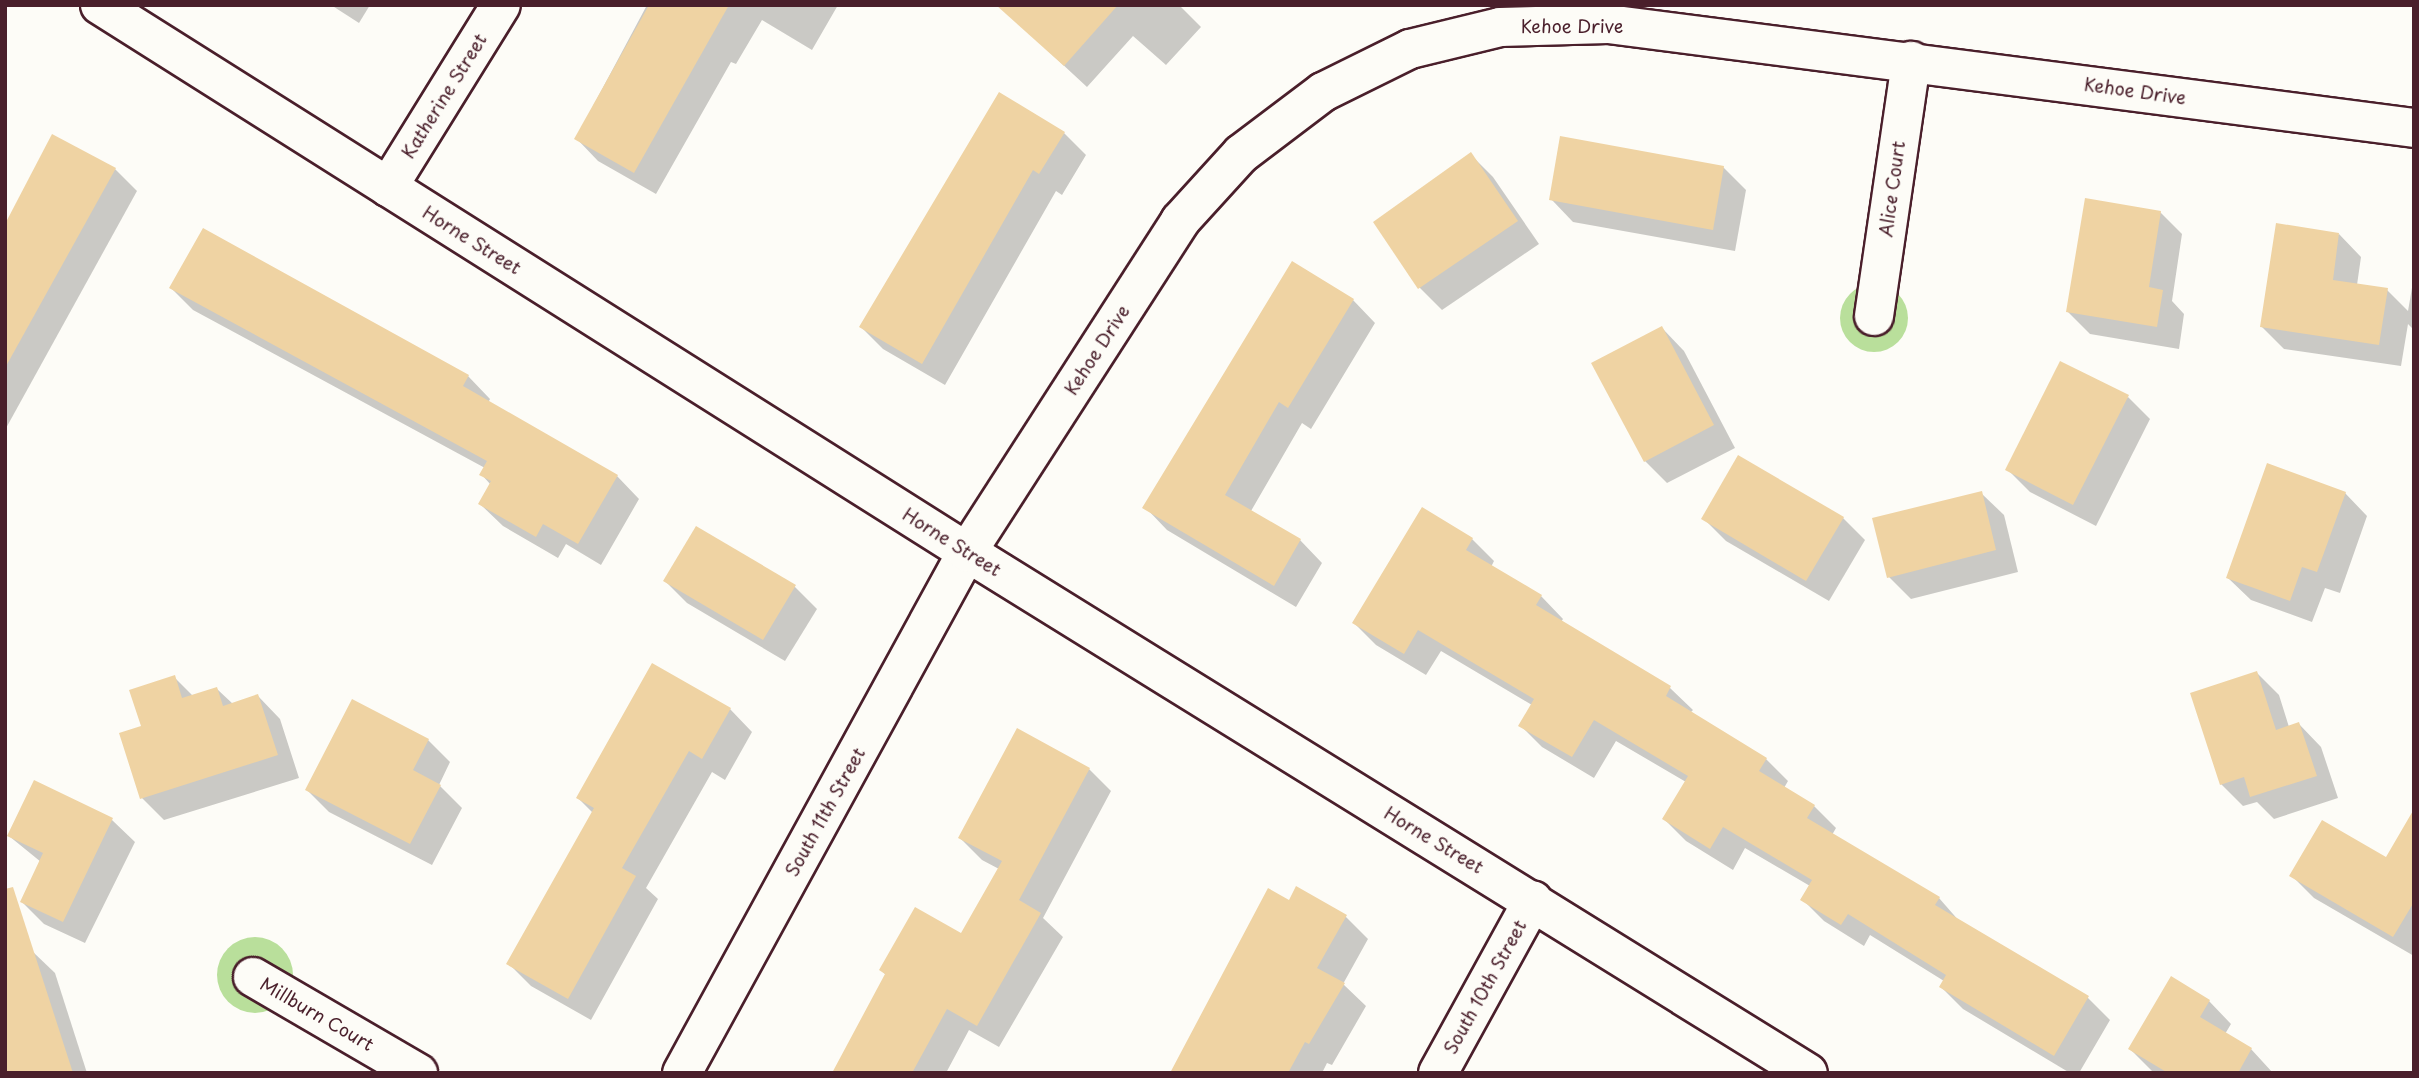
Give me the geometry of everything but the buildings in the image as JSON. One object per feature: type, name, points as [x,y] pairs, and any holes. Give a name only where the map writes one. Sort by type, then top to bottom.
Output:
[{"type":"street","name":"Horne Street","points":[[100,5],[967,552],[1533,900],[1808,1073]]},
{"type":"street","name":"Katherine Street","points":[[388,187],[501,5]]},
{"type":"street","name":"Kehoe Drive","points":[[967,552],[1180,221],[1241,154],[1323,93],[1410,49],[1500,27],[1608,24],[2414,128]]},
{"type":"street","name":"Alice Court","points":[[1874,316],[1911,61]]},
{"type":"street","name":"South 11th Street","points":[[682,1073],[967,552]]},
{"type":"street","name":"South 10th Street","points":[[1438,1073],[1533,900]]},
{"type":"street","name":"Millburn Court","points":[[253,977],[418,1073]]},
{"type":"green space","points":[[1874,284],[1887,287],[1898,294],[1905,305],[1908,318],[1905,331],[1898,342],[1887,349],[1874,352],[1861,349],[1850,342],[1843,331],[1840,318],[1843,305],[1850,294],[1861,287]]},
{"type":"green space","points":[[255,937],[269,940],[282,948],[290,961],[293,975],[290,989],[282,1002],[269,1010],[255,1013],[241,1010],[228,1002],[220,989],[217,975],[220,961],[228,948],[241,940]]}]
